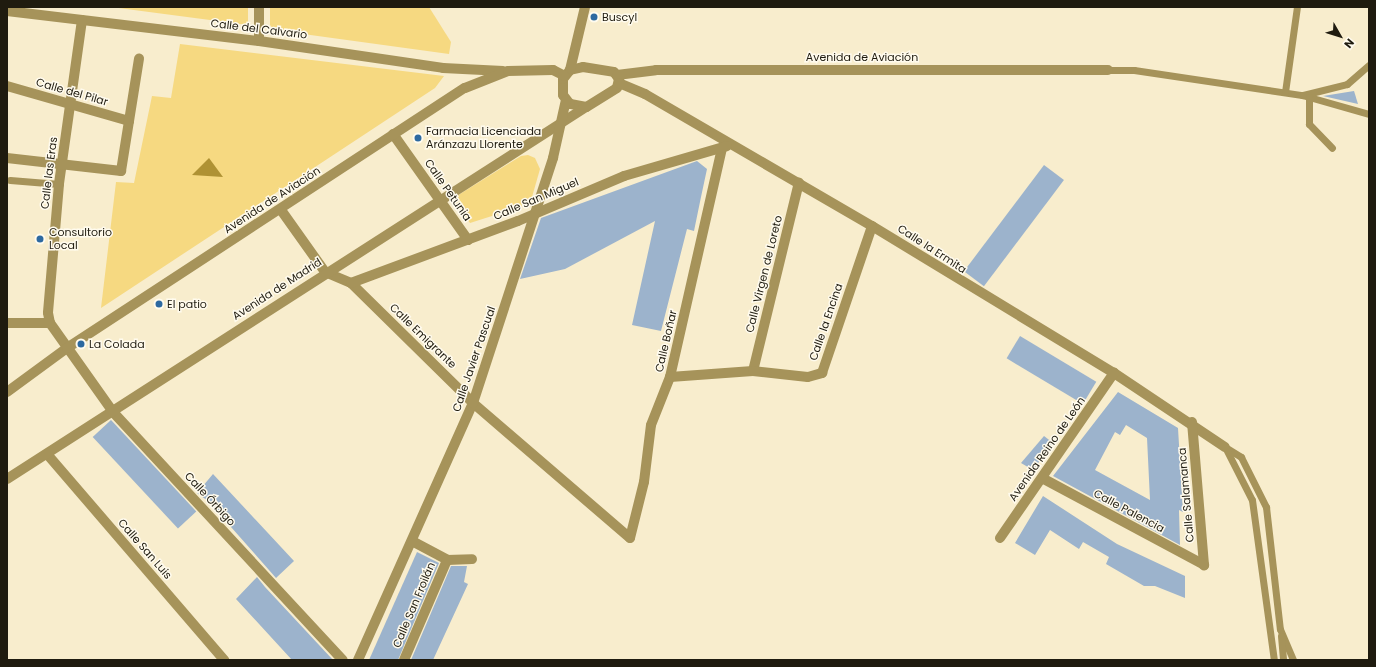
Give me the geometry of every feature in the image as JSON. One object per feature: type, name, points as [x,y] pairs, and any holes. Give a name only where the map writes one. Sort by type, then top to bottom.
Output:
[{"type":"street","points":[[258,7],[258,41]]},
{"type":"street","points":[[585,7],[568,73],[561,90],[566,100],[576,106],[586,107]]},
{"type":"street","name":"Calle del Calvario","points":[[7,11],[258,41],[442,68],[508,71]]},
{"type":"street","name":"Calle las Eras","points":[[66,348],[50,323],[48,313],[59,184],[63,166],[82,20]]},
{"type":"street","points":[[573,52],[582,67]]},
{"type":"street","points":[[7,158],[53,161],[63,166],[121,171],[139,58]]},
{"type":"street","points":[[563,124],[586,107],[615,91],[618,79],[611,71],[582,67],[568,73]]},
{"type":"street","name":"Avenida de Aviación","points":[[7,392],[66,348],[281,210],[393,134],[465,88],[508,71],[553,70],[568,73]]},
{"type":"street","name":"Avenida de Aviación","points":[[618,79],[663,70],[1108,70]]},
{"type":"street","name":"Calle la Ermita","points":[[618,79],[733,144],[872,226],[1114,373],[1192,422],[1225,447]]},
{"type":"street","name":"Calle del Pilar","points":[[7,86],[129,121]]},
{"type":"street","name":"Calle Javier Pascual","points":[[358,660],[473,403],[563,124],[566,100]]},
{"type":"street","name":"Avenida de Madrid","points":[[7,480],[325,272],[563,124]]},
{"type":"street","name":"Calle Petunia","points":[[393,134],[468,240]]},
{"type":"street","name":"Calle San Miguel","points":[[351,283],[468,240],[624,176],[733,144]]},
{"type":"street","name":"Calle Boñar","points":[[630,538],[644,482],[651,425],[670,377],[722,148]]},
{"type":"street","name":"Calle Virgen de Loreto","points":[[753,371],[799,183]]},
{"type":"street","points":[[281,210],[325,272]]},
{"type":"street","name":"Calle la Encina","points":[[670,377],[753,371],[808,377],[822,373],[872,226]]},
{"type":"street","name":"Calle Emigrante","points":[[325,272],[351,283],[473,403],[630,538]]},
{"type":"street","points":[[7,323],[50,323]]},
{"type":"street","name":"Calle Órbigo","points":[[66,348],[112,412],[343,660]]},
{"type":"street","name":"Avenida Reino de León","points":[[1000,538],[1114,373]]},
{"type":"street","name":"Calle Salamanca","points":[[1192,422],[1204,565]]},
{"type":"street","name":"Calle San Luis","points":[[47,454],[224,660]]},
{"type":"street","name":"Calle Palencia","points":[[1042,478],[1204,565]]},
{"type":"street","name":"Calle San Froilán","points":[[412,541],[447,560],[472,559]]},
{"type":"street","name":"Calle San Froilán","points":[[404,660],[447,560]]},
{"type":"lane","points":[[1285,92],[1297,7]]},
{"type":"lane","points":[[1306,96],[1347,84],[1369,65]]},
{"type":"lane","points":[[1108,70],[1285,92],[1306,96],[1369,114]]},
{"type":"lane","points":[[1306,96],[1309,124],[1332,148]]},
{"type":"lane","points":[[10,180],[59,184]]},
{"type":"lane","points":[[1225,447],[1241,457],[1266,507],[1283,660]]},
{"type":"lane","points":[[1225,447],[1252,500],[1274,660]]},
{"type":"lane","points":[[1280,628],[1293,660]]},
{"type":"shaded area","points":[[111,7],[248,7],[248,25]]},
{"type":"shaded area","points":[[270,7],[429,7],[451,42],[449,54],[274,30],[270,25]]},
{"type":"shaded area","points":[[180,44],[444,76],[435,88],[101,308],[116,182],[134,183],[152,96],[171,98]]},
{"type":"shaded area","points":[[528,155],[535,158],[540,169],[530,204],[470,223],[452,199],[521,156]]},
{"type":"shaded area","points":[[209,158],[223,177],[192,175]]},
{"type":"building","points":[[1354,91],[1358,104],[1323,96]]},
{"type":"building","points":[[697,161],[707,169],[694,231],[687,229],[661,331],[632,325],[655,221],[565,269],[520,279],[541,218]]},
{"type":"building","points":[[1044,165],[1064,180],[984,286],[964,271]]},
{"type":"building","points":[[1020,336],[1096,382],[1083,404],[1007,358]]},
{"type":"building","points":[[1118,392],[1178,428],[1183,512],[1179,510],[1180,545],[1053,476]],"holes":[[[1126,425],[1147,438],[1150,500],[1095,470],[1115,432],[1120,435]]]},
{"type":"building","points":[[111,420],[196,511],[178,528],[93,437]]},
{"type":"building","points":[[1044,436],[1053,443],[1033,470],[1021,463]]},
{"type":"building","points":[[213,474],[294,561],[276,578],[208,501],[197,493]]},
{"type":"building","points":[[1043,496],[1117,544],[1185,576],[1185,598],[1155,586],[1144,586],[1106,564],[1109,557],[1083,542],[1079,549],[1050,530],[1035,555],[1015,543]]},
{"type":"building","points":[[417,552],[439,563],[398,660],[369,660]]},
{"type":"building","points":[[451,566],[467,566],[464,582],[468,584],[433,660],[411,660]]},
{"type":"building","points":[[257,577],[333,660],[292,660],[236,599]]},
{"type":"place","name":"Buscyl","points":[[594,17]]},
{"type":"place","name":"Farmacia Licenciada Aránzazu Llorente","points":[[418,138]]},
{"type":"place","name":"Consultorio Local","points":[[40,239]]},
{"type":"place","name":"El patio","points":[[159,304]]},
{"type":"place","name":"La Colada","points":[[81,344]]}]
